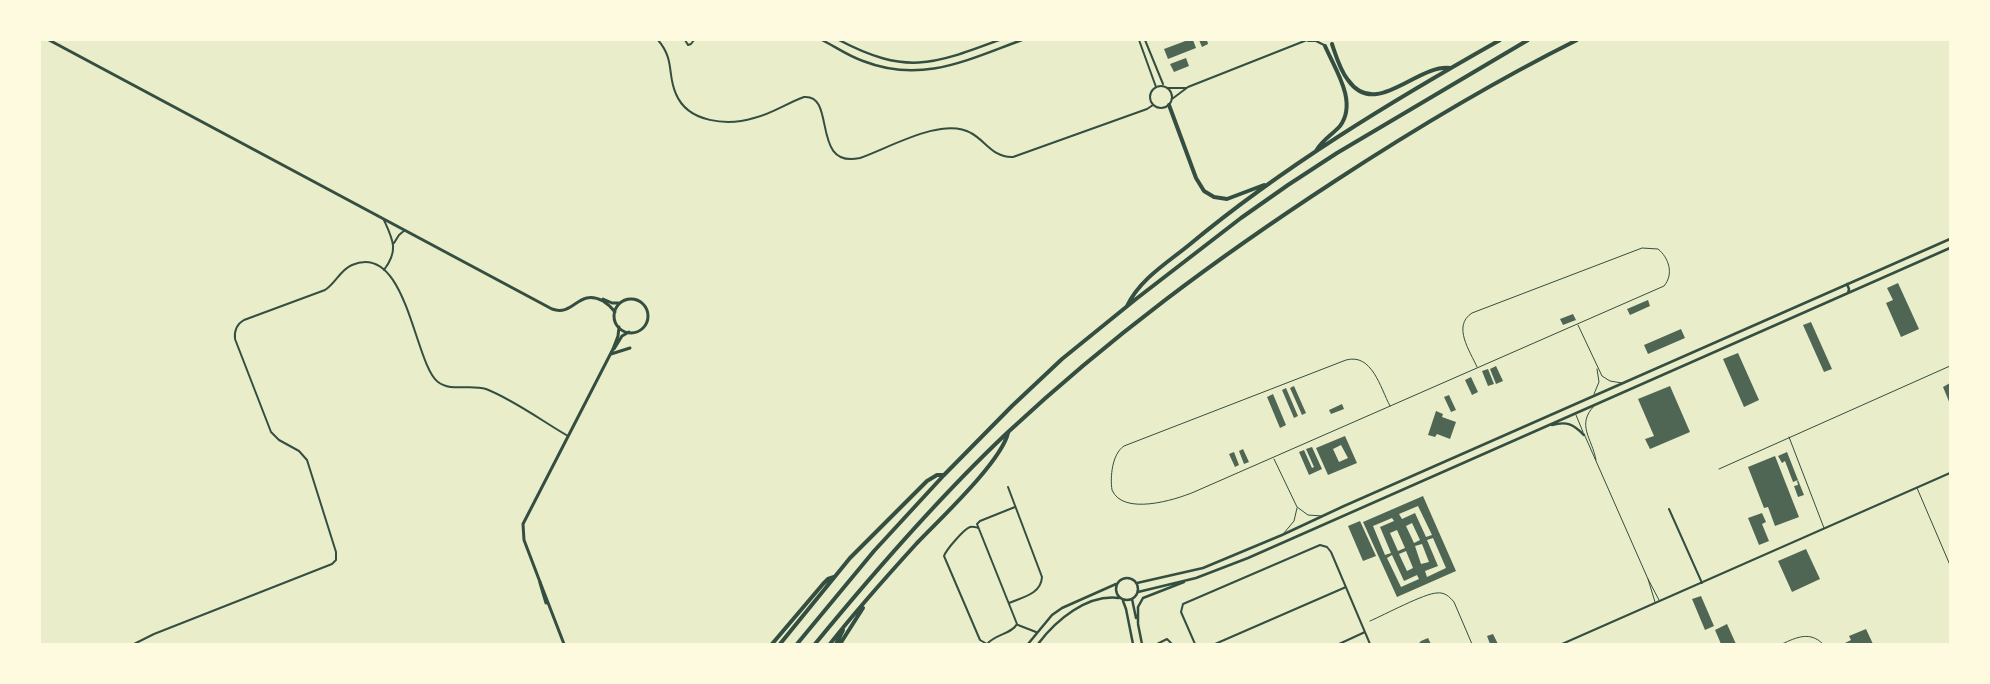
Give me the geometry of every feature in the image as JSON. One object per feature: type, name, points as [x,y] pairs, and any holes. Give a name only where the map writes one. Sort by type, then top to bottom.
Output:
[{"type":"highway","points":[[1126,308],[1136,291],[1150,276],[1214,223],[1271,182],[1451,68],[1500,40]]},
{"type":"highway","points":[[797,644],[864,562],[944,475],[1062,359],[1241,218],[1296,180],[1336,153],[1528,40]]},
{"type":"highway","points":[[815,644],[898,547],[950,490],[1008,432],[1126,329],[1234,248],[1361,164],[1461,102],[1577,40]]},
{"type":"highway","points":[[1331,41],[1347,80],[1356,88],[1368,94],[1384,93],[1431,70],[1441,67],[1451,68]]},
{"type":"highway","points":[[1315,153],[1323,141],[1340,125],[1346,109],[1345,94],[1326,46]]},
{"type":"highway","points":[[1169,105],[1195,176],[1204,192],[1218,198],[1233,198],[1271,182]]},
{"type":"highway","points":[[830,644],[993,461],[1003,448],[1008,432]]},
{"type":"highway","points":[[780,644],[865,542],[927,481],[936,475],[944,475]]},
{"type":"highway","points":[[772,644],[823,584],[828,579],[834,577]]},
{"type":"highway","points":[[840,644],[866,602]]},
{"type":"highway","points":[[836,644],[845,625]]},
{"type":"main road","points":[[49,40],[556,310],[564,310],[581,299],[592,297],[608,304],[615,312]]},
{"type":"main road","points":[[550,307],[563,308],[587,295],[596,296],[612,303],[635,299],[642,302],[647,311],[648,318],[643,328],[637,332],[629,332],[619,327],[615,320],[615,312],[620,303]]},
{"type":"main road","points":[[613,349],[619,327]]},
{"type":"main road","points":[[563,644],[524,540],[522,527],[610,354],[622,336],[629,332]]},
{"type":"main road","points":[[610,354],[630,348]]},
{"type":"street","points":[[658,40],[670,60],[676,94],[682,105],[693,114],[710,120],[740,121],[760,117],[804,97],[812,97],[820,105],[825,132],[830,146],[840,156],[850,159],[860,158],[928,131],[945,128],[968,131],[996,154],[1013,158],[1147,109],[1153,105]]},
{"type":"street","points":[[686,40],[688,45],[694,40]]},
{"type":"street","points":[[822,40],[872,64],[913,71],[933,70],[950,66],[1022,40]]},
{"type":"street","points":[[840,40],[878,58],[914,63],[945,59],[999,40]]},
{"type":"street","points":[[1139,40],[1156,87]]},
{"type":"street","points":[[1145,40],[1160,81],[1168,88],[1172,93],[1169,105],[1160,108],[1153,105],[1150,96],[1156,87],[1165,86]]},
{"type":"street","points":[[1323,40],[1326,46]]},
{"type":"street","points":[[1172,99],[1188,87],[1306,41],[1316,41],[1326,46]]},
{"type":"street","points":[[1168,88],[1188,87]]},
{"type":"street","points":[[383,218],[394,243]]},
{"type":"street","points":[[384,270],[391,259],[394,243],[398,235],[406,230]]},
{"type":"street","points":[[1137,584],[1191,572],[1282,535],[1950,239]]},
{"type":"street","points":[[1138,623],[1138,607],[1143,598],[1248,558],[1950,248]]},
{"type":"street","points":[[134,644],[154,634],[295,580],[335,562],[336,552],[308,464],[298,450],[279,440],[271,432],[235,339],[235,332],[237,325],[242,321],[325,290],[334,284],[343,271],[354,264],[370,262],[384,270],[394,283],[406,304],[429,370],[435,379],[449,386],[476,387],[492,392],[568,436]]},
{"type":"street","points":[[1847,284],[1848,293]]},
{"type":"street","points":[[1576,413],[1580,402]]},
{"type":"street","points":[[1545,426],[1569,423],[1577,427],[1584,435]]},
{"type":"street","points":[[1562,644],[1950,473]]},
{"type":"street","points":[[1008,488],[1041,572],[1042,580],[1037,590],[1009,603]]},
{"type":"street","points":[[1015,507],[978,522],[978,528],[1017,625],[1036,632]]},
{"type":"street","points":[[1669,509],[1702,583]]},
{"type":"street","points":[[978,528],[973,526],[968,528],[946,550],[944,556],[980,640],[988,644],[992,638],[1015,628],[1017,625]]},
{"type":"street","points":[[1195,644],[1181,612],[1183,604],[1317,546],[1324,546],[1330,550],[1370,644]]},
{"type":"street","points":[[1246,550],[1245,555],[1248,558]]},
{"type":"street","points":[[1028,644],[1052,615],[1062,608],[1116,584],[1121,579],[1128,577],[1137,584],[1138,592]]},
{"type":"street","points":[[1038,644],[1054,626],[1072,612],[1103,599],[1132,599],[1138,592],[1188,580]]},
{"type":"street","points":[[1116,584],[1115,590],[1126,609],[1133,644]]},
{"type":"street","points":[[1215,644],[1346,587]]},
{"type":"street","points":[[1132,599],[1142,644]]},
{"type":"street","points":[[1339,644],[1365,632]]},
{"type":"street","points":[[1157,644],[1167,639],[1172,644]]},
{"type":"lane","points":[[1390,406],[1367,364],[1356,358],[1346,360],[1124,446],[1118,450],[1114,460],[1111,485],[1114,495],[1128,503],[1165,503],[1194,492],[1274,458],[1664,286],[1670,275],[1667,260],[1658,249],[1645,247],[1472,313],[1464,321],[1462,332],[1477,368]]},
{"type":"lane","points":[[1577,324],[1596,366],[1599,382],[1593,397]]},
{"type":"lane","points":[[1596,366],[1607,380],[1625,384]]},
{"type":"lane","points":[[1718,469],[1950,366]]},
{"type":"lane","points":[[1596,404],[1587,415],[1585,424],[1596,460]]},
{"type":"lane","points":[[1576,413],[1648,579],[1660,601]]},
{"type":"lane","points":[[1789,437],[1824,528]]},
{"type":"lane","points":[[1274,458],[1296,507],[1308,515],[1323,516]]},
{"type":"lane","points":[[1917,488],[1950,565]]},
{"type":"lane","points":[[1282,535],[1294,521],[1296,507]]},
{"type":"lane","points":[[1648,579],[1656,603]]},
{"type":"lane","points":[[1370,621],[1430,594],[1442,593],[1454,602],[1472,644]]},
{"type":"lane","points":[[1782,644],[1798,637],[1808,636],[1816,638],[1823,644]]},
{"type":"lane","points":[[1572,640],[1574,644]]},
{"type":"building","points":[[1193,40],[1196,48],[1168,59],[1164,49]]},
{"type":"building","points":[[1199,40],[1207,40],[1208,44],[1202,47]]},
{"type":"building","points":[[1186,58],[1189,66],[1174,72],[1170,64]]},
{"type":"building","points":[[1898,283],[1919,329],[1901,337],[1886,303],[1893,300],[1887,288]]},
{"type":"building","points":[[1648,300],[1650,306],[1630,315],[1627,309]]},
{"type":"building","points":[[1573,314],[1576,320],[1563,325],[1560,319]]},
{"type":"building","points":[[1811,322],[1832,369],[1824,372],[1803,325]]},
{"type":"building","points":[[1681,329],[1685,338],[1648,354],[1644,345]]},
{"type":"building","points":[[1738,353],[1759,400],[1744,407],[1723,359]]},
{"type":"building","points":[[1496,366],[1503,381],[1496,384],[1490,369]]},
{"type":"building","points":[[1488,369],[1494,384],[1488,386],[1482,371]]},
{"type":"building","points":[[1471,377],[1478,392],[1472,395],[1465,380]]},
{"type":"building","points":[[1950,383],[1950,404],[1943,387]]},
{"type":"building","points":[[1294,386],[1306,413],[1302,415],[1290,388]]},
{"type":"building","points":[[1670,386],[1690,432],[1650,449],[1645,439],[1654,436],[1638,399]]},
{"type":"building","points":[[1286,388],[1298,416],[1294,418],[1282,390]]},
{"type":"building","points":[[1273,394],[1286,425],[1280,428],[1267,397]]},
{"type":"building","points":[[1449,395],[1456,410],[1451,412],[1444,397]]},
{"type":"building","points":[[1342,404],[1344,409],[1331,414],[1329,410]]},
{"type":"building","points":[[1436,411],[1443,414],[1442,417],[1456,422],[1450,439],[1437,434],[1435,437],[1428,435]]},
{"type":"building","points":[[1345,436],[1357,463],[1328,475],[1316,448]],"holes":[[[1341,445],[1348,458],[1339,462],[1333,449]]]},
{"type":"building","points":[[1312,447],[1322,469],[1309,475],[1299,452],[1304,450],[1312,468],[1314,467],[1306,449]]},
{"type":"building","points":[[1243,449],[1249,462],[1244,464],[1239,451]]},
{"type":"building","points":[[1234,452],[1239,465],[1235,467],[1229,454]]},
{"type":"building","points":[[1787,452],[1798,480],[1793,482],[1785,461],[1782,463],[1778,456]]},
{"type":"building","points":[[1775,456],[1799,517],[1775,526],[1768,507],[1764,508],[1748,467]]},
{"type":"building","points":[[1798,480],[1804,495],[1798,497],[1794,486],[1798,485]]},
{"type":"building","points":[[1423,496],[1456,571],[1397,597],[1363,522]],"holes":[[[1418,506],[1432,535],[1426,537],[1415,513],[1402,519],[1399,514]],[[1392,518],[1394,521],[1380,527],[1391,553],[1385,555],[1373,526]],[[1412,523],[1420,540],[1414,543],[1406,526]],[[1397,530],[1405,548],[1398,551],[1390,533]],[[1433,538],[1446,568],[1427,577],[1425,571],[1438,566],[1427,540]],[[1422,544],[1429,562],[1421,564],[1415,546]],[[1406,551],[1413,568],[1407,571],[1399,554]],[[1392,555],[1404,581],[1417,575],[1419,579],[1401,587],[1387,558]]]},
{"type":"building","points":[[1762,513],[1766,522],[1762,524],[1769,541],[1759,545],[1748,518]]},
{"type":"building","points":[[1360,521],[1376,556],[1363,561],[1348,526]]},
{"type":"building","points":[[1806,549],[1820,579],[1792,592],[1778,561]]},
{"type":"building","points":[[1701,596],[1714,626],[1705,630],[1692,599]]},
{"type":"building","points":[[1727,624],[1736,644],[1721,644],[1715,630]]},
{"type":"building","points":[[1866,629],[1873,644],[1843,644],[1851,640],[1849,636]]},
{"type":"building","points":[[1493,634],[1498,644],[1490,644],[1487,636]]},
{"type":"building","points":[[1428,638],[1431,644],[1418,644],[1421,641]]}]
